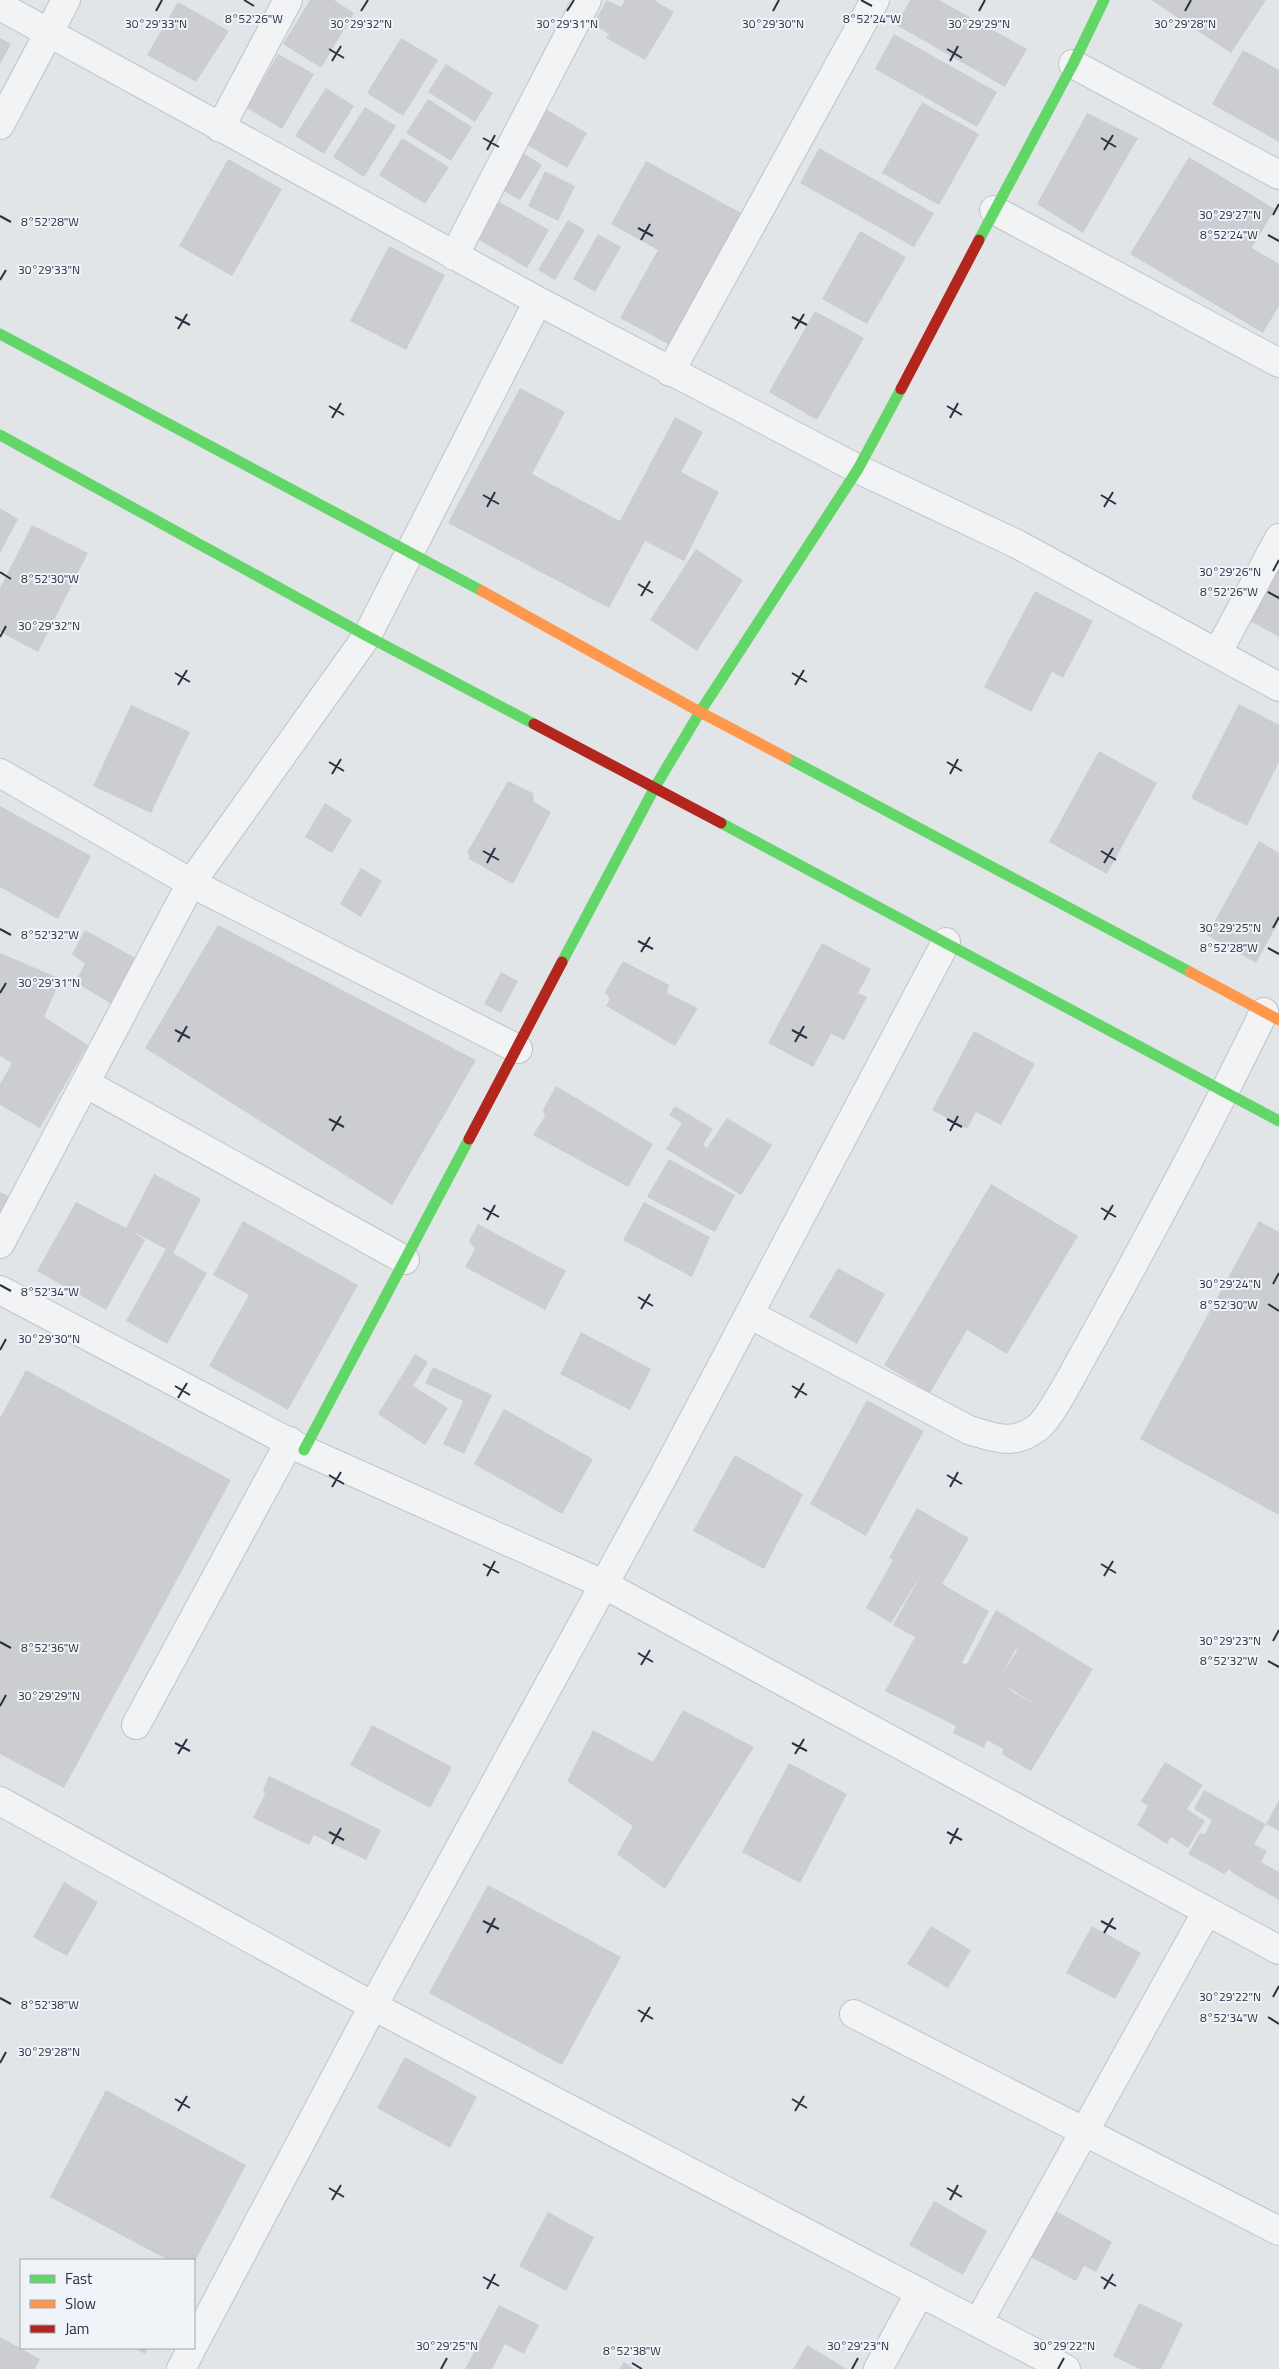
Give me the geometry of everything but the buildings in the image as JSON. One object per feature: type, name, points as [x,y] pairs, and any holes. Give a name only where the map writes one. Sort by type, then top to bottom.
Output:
[{"type":"street","points":[[0,125],[66,0]]},
{"type":"street","points":[[220,128],[288,0]]},
{"type":"street","points":[[454,256],[587,0]]},
{"type":"street","points":[[670,372],[875,0]]},
{"type":"street","points":[[136,1725],[405,1260],[655,787],[700,712],[858,468],[1073,64],[1104,0]]},
{"type":"street","points":[[0,6],[454,256],[670,372],[858,468],[1017,544],[1279,687]]},
{"type":"street","points":[[1073,64],[1279,175]]},
{"type":"street","points":[[994,210],[1279,363]]},
{"type":"street","points":[[0,1244],[191,883],[367,636],[538,301]]},
{"type":"street","points":[[0,334],[410,551],[700,712],[1010,875],[1272,1016],[1225,1092],[1125,1280],[1057,1401],[1039,1427],[1020,1439],[998,1439],[969,1430],[749,1314]]},
{"type":"street","points":[[0,436],[367,636],[655,787],[1279,1121]]},
{"type":"street","points":[[1218,652],[1279,538]]},
{"type":"street","points":[[0,773],[191,883],[518,1049]]},
{"type":"street","points":[[195,2342],[373,2006],[670,1464],[946,942]]},
{"type":"street","points":[[85,1083],[405,1260]]},
{"type":"street","points":[[0,1290],[297,1445],[603,1584],[1279,1950]]},
{"type":"street","points":[[0,1801],[373,2006],[920,2292],[1050,2365]]},
{"type":"street","points":[[978,2323],[1207,1910]]},
{"type":"street","points":[[854,2014],[1279,2231]]},
{"type":"street","points":[[878,2369],[920,2292]]},
{"type":"street","points":[[181,2369],[191,2349]]},
{"type":"traffic: fast","points":[[979,240],[1073,64],[1104,0]]},
{"type":"traffic: fast","points":[[0,334],[482,591]]},
{"type":"traffic: fast","points":[[562,962],[655,787],[700,712],[858,469],[901,389]]},
{"type":"traffic: fast","points":[[0,435],[367,636],[534,724]]},
{"type":"traffic: fast","points":[[787,758],[1190,972]]},
{"type":"traffic: fast","points":[[721,823],[1279,1121]]},
{"type":"traffic: fast","points":[[304,1450],[469,1139]]},
{"type":"traffic: slow","points":[[482,591],[787,758]]},
{"type":"traffic: slow","points":[[1190,972],[1279,1020]]},
{"type":"traffic: jam","points":[[901,389],[979,240]]},
{"type":"traffic: jam","points":[[534,724],[721,823]]},
{"type":"traffic: jam","points":[[469,1139],[562,962]]}]
